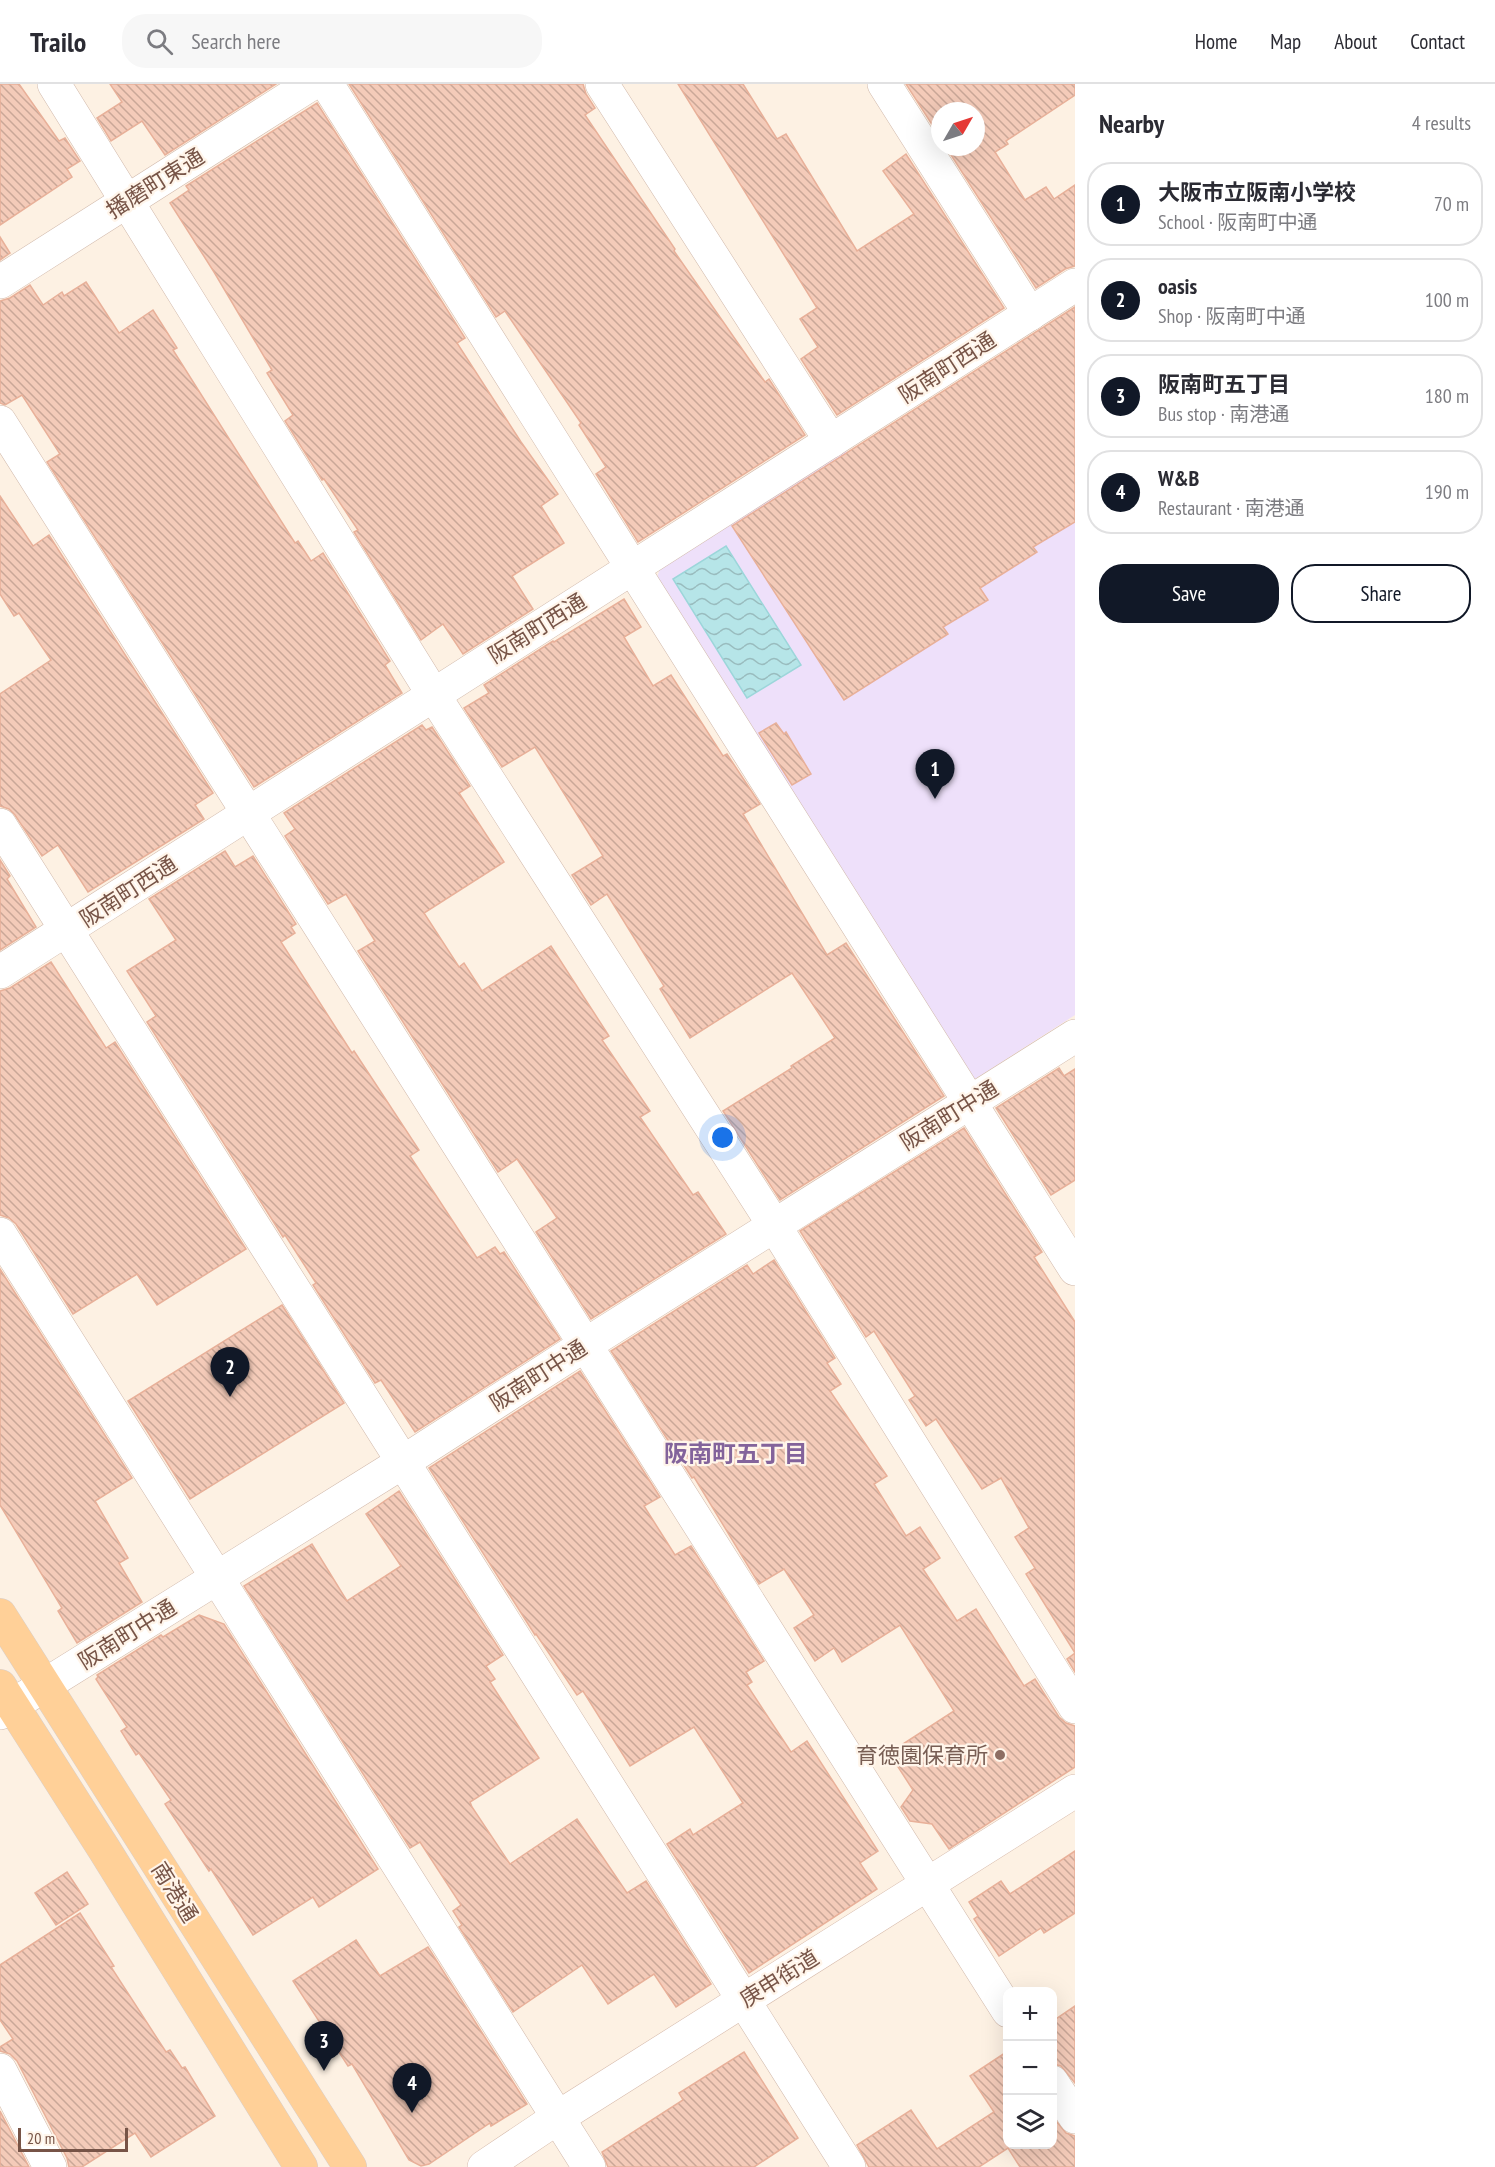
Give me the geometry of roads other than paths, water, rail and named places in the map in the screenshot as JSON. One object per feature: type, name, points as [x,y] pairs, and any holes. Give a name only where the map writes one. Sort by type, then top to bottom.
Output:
[{"type":"main road","name":"南港通","points":[[0,1615],[350,2167]]},
{"type":"main road","name":"南港通","points":[[4,1701],[301,2167]]},
{"type":"street","points":[[54,84],[434,694],[774,1225],[1075,1707]]},
{"type":"street","name":"播磨町東通","points":[[0,282],[310,84]]},
{"type":"street","points":[[327,84],[1075,1269]]},
{"type":"street","points":[[602,84],[831,441]]},
{"type":"street","points":[[884,84],[1030,314]]},
{"type":"street","name":"阪南町西通","points":[[0,972],[1075,285]]},
{"type":"street","points":[[0,422],[1003,2003]]},
{"type":"street","points":[[0,825],[849,2167]]},
{"type":"street","name":"阪南町中通","points":[[4,1701],[43,1685],[217,1578],[1075,1036]]},
{"type":"street","points":[[0,1234],[588,2167]]},
{"type":"street","name":"庚申街道","points":[[484,2167],[557,2118],[1075,1791]]},
{"type":"street","points":[[0,2070],[50,2167]]},
{"type":"street","points":[[1057,2088],[1075,2117]]},
{"type":"water","points":[[726,546],[801,665],[747,698],[673,579]]},
{"type":"place","name":"大阪市立阪南小学校","points":[[935,799]]},
{"type":"place","name":"oasis","points":[[230,1397]]},
{"type":"place","name":"育徳園保育所","points":[[1000,1755]]},
{"type":"place","name":"阪南町五丁目","points":[[324,2071]]},
{"type":"place","name":"W&B","points":[[412,2113]]},
{"type":"district","name":"阪南町五丁目","points":[[736,1454]]}]
